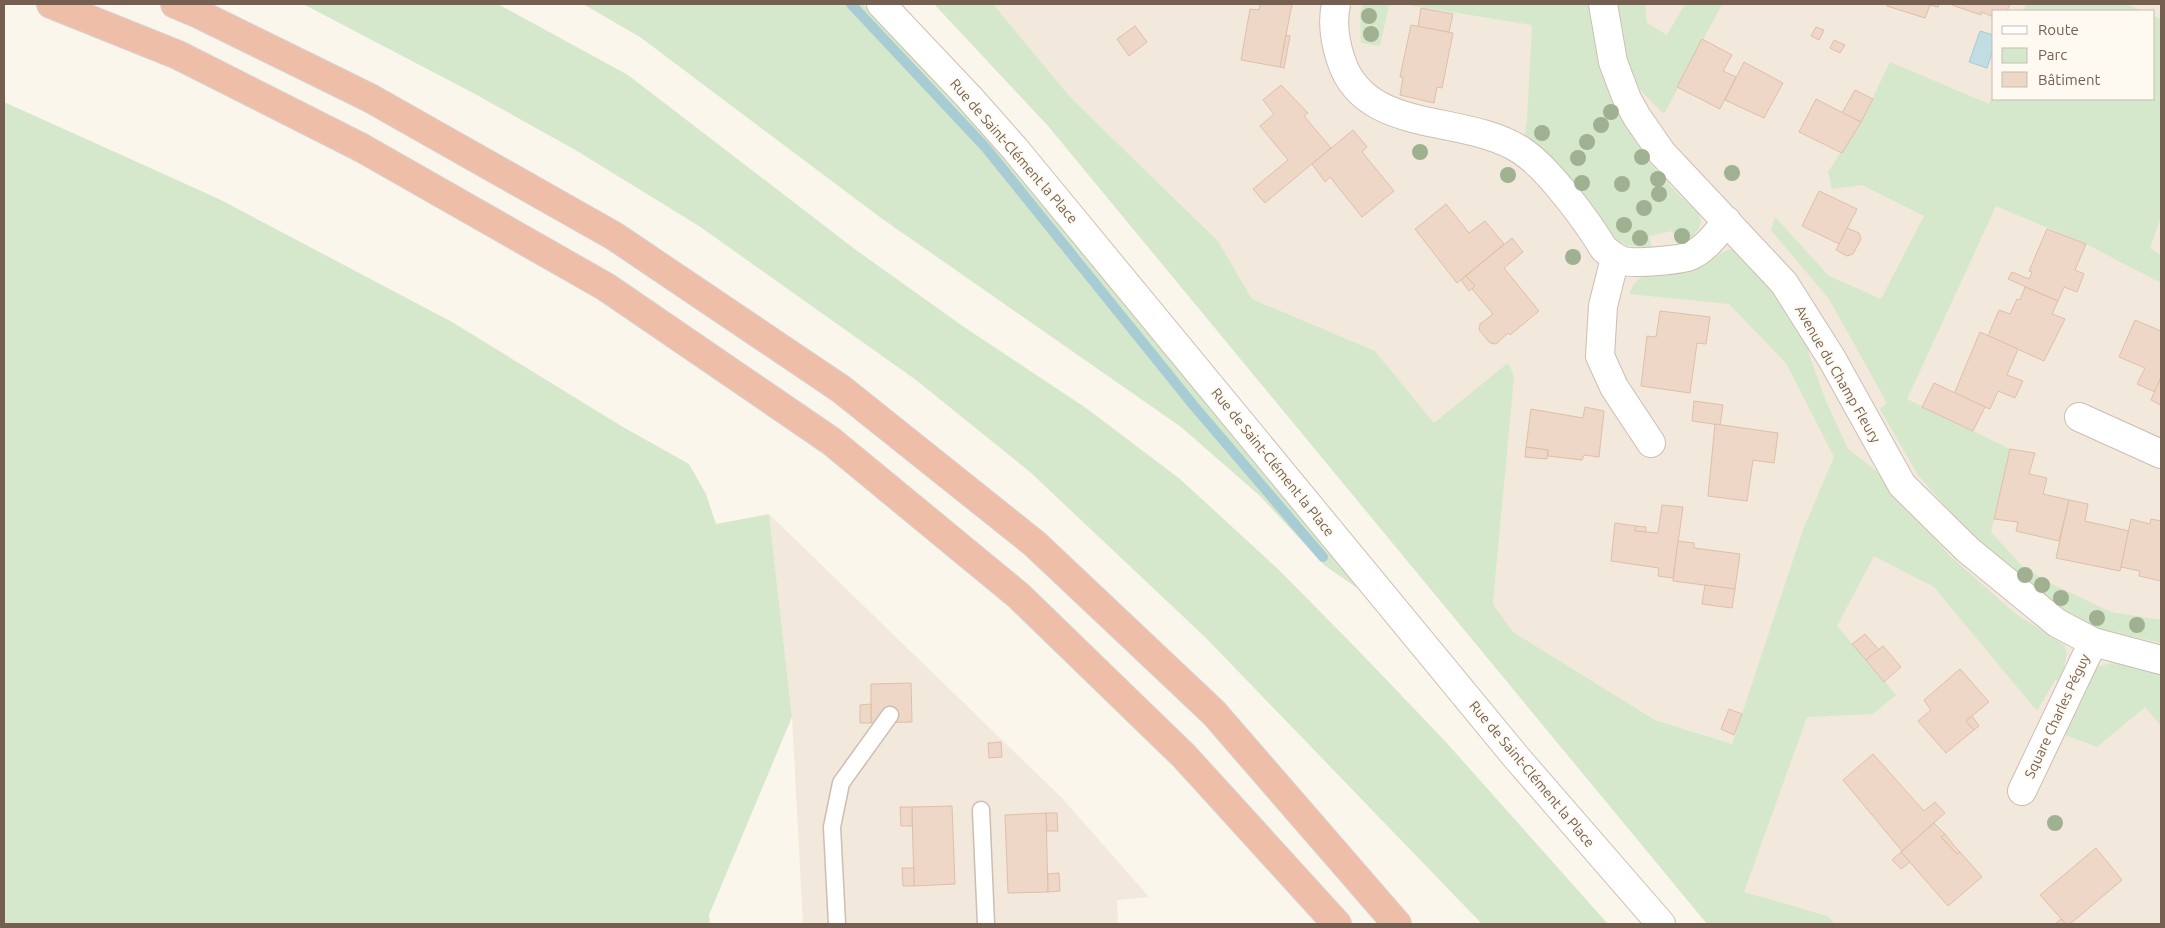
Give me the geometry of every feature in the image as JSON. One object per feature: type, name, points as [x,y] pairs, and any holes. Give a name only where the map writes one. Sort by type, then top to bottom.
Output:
[{"type":"highway","points":[[50,4],[178,55],[362,148],[606,287],[831,441],[1019,596],[1184,756],[1337,924]]},
{"type":"highway","points":[[175,4],[208,18],[370,98],[614,236],[840,389],[1035,544],[1214,713],[1397,924]]},
{"type":"street","name":"Rue de Saint-Clément la Place","points":[[881,4],[969,96],[1015,149],[1510,750],[1661,924]]},
{"type":"street","points":[[1336,4],[1335,29],[1337,49],[1351,81],[1363,96],[1388,111],[1490,135],[1522,150],[1549,176],[1604,249],[1615,258],[1626,262],[1638,262],[1690,256],[1705,246],[1727,221]]},
{"type":"street","name":"Avenue du Champ Fleury","points":[[1603,4],[1613,62],[1637,117],[1662,153],[1784,283],[1832,359],[1902,485],[1968,550],[2057,623],[2092,642],[2161,660]]},
{"type":"street","points":[[1615,258],[1603,306],[1600,356],[1614,387],[1651,443]]},
{"type":"street","points":[[2079,417],[2161,454]]},
{"type":"street","name":"Square Charles Péguy","points":[[2022,791],[2092,642]]},
{"type":"lane","points":[[837,924],[832,827],[841,783],[890,715]]},
{"type":"lane","points":[[981,810],[986,924]]},
{"type":"shaded area","points":[[993,4],[2161,4],[2161,924],[1835,924],[1828,916],[1744,893],[1732,744],[1655,720],[1513,632],[1493,604],[1503,496],[1434,423],[1375,351],[1252,299],[1218,241],[1071,98]]},
{"type":"shaded area","points":[[769,514],[1063,799],[1149,897],[1117,900],[1118,924],[803,924],[792,717]]},
{"type":"green space","points":[[303,4],[498,4],[628,75],[856,250],[964,327],[1086,408],[1180,479],[1278,569],[1357,649],[1445,741],[1608,924],[1482,924],[1206,638],[1030,472],[916,380],[699,226],[577,151],[475,94]]},
{"type":"green space","points":[[583,4],[863,4],[1011,162],[1360,590],[1324,565],[1260,496],[1181,427],[881,218],[640,37]]},
{"type":"green space","points":[[934,4],[993,4],[1071,98],[1218,241],[1252,299],[1375,351],[1434,423],[1508,363],[1514,376],[1493,604],[1513,632],[1655,720],[1732,744],[1803,530],[1834,457],[1786,363],[1729,304],[1629,294],[1634,284],[1642,276],[1697,266],[1730,249],[1746,252],[1806,333],[1809,355],[1826,401],[1848,449],[1875,470],[1950,556],[2016,614],[2064,645],[2067,653],[2061,681],[2055,680],[2037,711],[1934,587],[1874,556],[1837,626],[1896,695],[1873,714],[1807,717],[1744,892],[1828,916],[1835,924],[1707,924],[1048,126]]},
{"type":"green space","points":[[1363,4],[1389,4],[1380,46],[1361,43],[1360,13]]},
{"type":"green space","points":[[1402,4],[1590,4],[1624,119],[1649,162],[1678,194],[1698,212],[1701,220],[1699,228],[1692,238],[1678,245],[1672,231],[1649,236],[1652,248],[1627,245],[1616,240],[1557,164],[1524,136],[1527,121],[1532,25]]},
{"type":"green space","points":[[1614,4],[1645,4],[1647,23],[1667,35],[1685,4],[1722,4],[1664,114],[1634,84],[1622,51]]},
{"type":"green space","points":[[2026,4],[2126,4],[2141,10],[2023,10]]},
{"type":"green space","points":[[2155,16],[2161,19],[2161,217],[2150,248],[2161,255],[2161,283],[2086,244],[1996,206],[1907,399],[2010,449],[1991,532],[2022,566],[2050,583],[2111,612],[2161,620],[2161,643],[2095,628],[2064,612],[2002,566],[1957,520],[1918,475],[1880,409],[1887,403],[1829,299],[1771,230],[1775,217],[1829,276],[1881,299],[1924,216],[1862,185],[1832,189],[1828,172],[1861,122],[1890,62],[1989,104],[1992,96],[1992,100],[2155,100]]},
{"type":"green space","points":[[4,102],[219,199],[452,322],[623,427],[689,464],[706,494],[716,524],[769,514],[792,717],[709,915],[710,924],[4,924]]},
{"type":"green space","points":[[2118,662],[2161,669],[2161,726],[2145,707],[2097,747],[2060,733],[2095,667]]},
{"type":"water","points":[[1980,31],[1992,34],[1992,53],[1987,68],[1969,62]]},
{"type":"building","points":[[1260,4],[1292,4],[1280,67],[1241,60],[1250,9],[1259,10]]},
{"type":"building","points":[[1887,4],[1930,5],[1925,18],[1887,6]]},
{"type":"building","points":[[1925,4],[1939,4],[1938,7]]},
{"type":"building","points":[[1949,4],[2010,4],[2007,10],[1992,10],[1992,16],[1981,12],[1981,15]]},
{"type":"building","points":[[1421,8],[1453,14],[1449,32],[1418,27]]},
{"type":"building","points":[[1411,25],[1453,33],[1442,88],[1437,87],[1434,103],[1400,95],[1403,77],[1400,77]]},
{"type":"building","points":[[1135,26],[1147,42],[1129,56],[1117,39]]},
{"type":"building","points":[[1816,27],[1824,30],[1819,40],[1811,36]]},
{"type":"building","points":[[1286,35],[1290,36],[1284,68],[1280,67]]},
{"type":"building","points":[[1702,39],[1732,55],[1723,71],[1736,77],[1720,109],[1677,87]]},
{"type":"building","points":[[1834,40],[1845,45],[1840,53],[1830,48]]},
{"type":"building","points":[[1744,62],[1783,83],[1764,118],[1725,100]]},
{"type":"building","points":[[1281,85],[1308,113],[1304,116],[1331,148],[1265,203],[1253,189],[1288,160],[1260,126],[1274,114],[1263,100]]},
{"type":"building","points":[[1855,90],[1873,99],[1861,122],[1842,113]]},
{"type":"building","points":[[1816,99],[1861,122],[1842,153],[1799,132]]},
{"type":"building","points":[[1353,130],[1367,147],[1362,152],[1394,191],[1362,217],[1330,177],[1325,182],[1312,164]]},
{"type":"building","points":[[1819,191],[1857,209],[1839,244],[1802,226]]},
{"type":"building","points":[[1446,204],[1469,233],[1485,221],[1504,244],[1457,283],[1415,229]]},
{"type":"building","points":[[1847,228],[1859,233],[1861,239],[1853,254],[1847,256],[1836,250]]},
{"type":"building","points":[[2047,229],[2086,244],[2075,270],[2084,274],[2077,292],[2064,287],[2058,301],[2008,279],[2012,272],[2029,279],[2032,272],[2029,271]]},
{"type":"building","points":[[1512,238],[1523,252],[1504,268],[1539,311],[1510,335],[1508,333],[1496,344],[1490,343],[1479,330],[1480,324],[1493,314],[1472,289],[1475,286],[1466,276]]},
{"type":"building","points":[[1466,276],[1475,286],[1469,291],[1461,280]]},
{"type":"building","points":[[2025,287],[2058,301],[2052,314],[2065,319],[2044,361],[1988,336],[1999,310],[2010,314],[2017,299],[2020,300]]},
{"type":"building","points":[[1660,311],[1710,317],[1706,344],[1697,343],[1690,393],[1641,386],[1647,336],[1656,337]]},
{"type":"building","points":[[2135,320],[2161,331],[2161,377],[2155,392],[2137,384],[2145,368],[2119,357]]},
{"type":"building","points":[[1980,332],[2018,349],[2007,375],[2023,381],[2015,398],[1998,391],[1990,409],[1954,394]]},
{"type":"building","points":[[2161,377],[2161,405],[2151,400]]},
{"type":"building","points":[[1934,383],[1985,407],[1973,431],[1922,407]]},
{"type":"building","points":[[1694,401],[1723,405],[1720,425],[1692,421]]},
{"type":"building","points":[[1585,407],[1604,411],[1599,457],[1584,455],[1582,460],[1548,456],[1548,450],[1526,447],[1531,409],[1583,418]]},
{"type":"building","points":[[1715,424],[1778,433],[1774,463],[1753,460],[1747,501],[1708,496]]},
{"type":"building","points":[[1526,447],[1548,450],[1547,459],[1525,457]]},
{"type":"building","points":[[2010,449],[2035,453],[2029,474],[2047,478],[2043,494],[2069,500],[2059,541],[2016,531],[2018,522],[1994,519]]},
{"type":"building","points":[[2069,500],[2088,504],[2085,521],[2129,531],[2120,571],[2056,558]]},
{"type":"building","points":[[1662,505],[1683,507],[1673,578],[1658,576],[1659,568],[1611,561],[1615,523],[1636,526],[1635,531],[1658,533]]},
{"type":"building","points":[[2131,519],[2150,524],[2151,519],[2161,521],[2161,581],[2139,576],[2140,571],[2121,567]]},
{"type":"building","points":[[1636,526],[1646,527],[1646,532],[1635,531]]},
{"type":"building","points":[[1678,541],[1694,543],[1694,548],[1740,554],[1735,589],[1673,581]]},
{"type":"building","points":[[1705,585],[1735,589],[1732,608],[1702,604]]},
{"type":"building","points":[[1865,634],[1879,650],[1866,660],[1852,644]]},
{"type":"building","points":[[1883,646],[1901,667],[1884,682],[1866,660]]},
{"type":"building","points":[[1960,669],[1989,702],[1966,721],[1974,730],[1946,753],[1918,721],[1931,710],[1924,700]]},
{"type":"building","points":[[911,683],[912,722],[871,723],[871,684]]},
{"type":"building","points":[[871,704],[871,723],[860,723],[860,705]]},
{"type":"building","points":[[1729,709],[1742,714],[1734,735],[1721,729]]},
{"type":"building","points":[[1972,716],[1979,726],[1974,730],[1966,721]]},
{"type":"building","points":[[1001,742],[1002,757],[989,758],[988,743]]},
{"type":"building","points":[[1873,754],[1924,811],[1935,802],[1945,813],[1902,851],[1843,780]]},
{"type":"building","points":[[952,806],[955,884],[914,886],[912,807]]},
{"type":"building","points":[[900,807],[912,807],[912,826],[901,826]]},
{"type":"building","points":[[1046,813],[1057,813],[1058,831],[1047,831]]},
{"type":"building","points":[[1046,813],[1048,892],[1008,893],[1005,815]]},
{"type":"building","points":[[1934,823],[1945,834],[1941,837],[1957,854],[1960,852],[1982,877],[1948,906],[1901,852]]},
{"type":"building","points":[[1945,834],[1960,852],[1957,854],[1941,837]]},
{"type":"building","points":[[2096,848],[2122,880],[2070,924],[2066,924],[2040,895]]},
{"type":"building","points":[[1901,852],[1910,862],[1901,869],[1892,860]]},
{"type":"building","points":[[902,868],[914,868],[914,886],[903,886]]},
{"type":"building","points":[[1059,873],[1060,891],[1048,892],[1048,874]]},
{"type":"building","points":[[2061,919],[2066,924],[2055,924]]},
{"type":"waterway","points":[[851,4],[986,148],[1194,406],[1323,557]]}]
